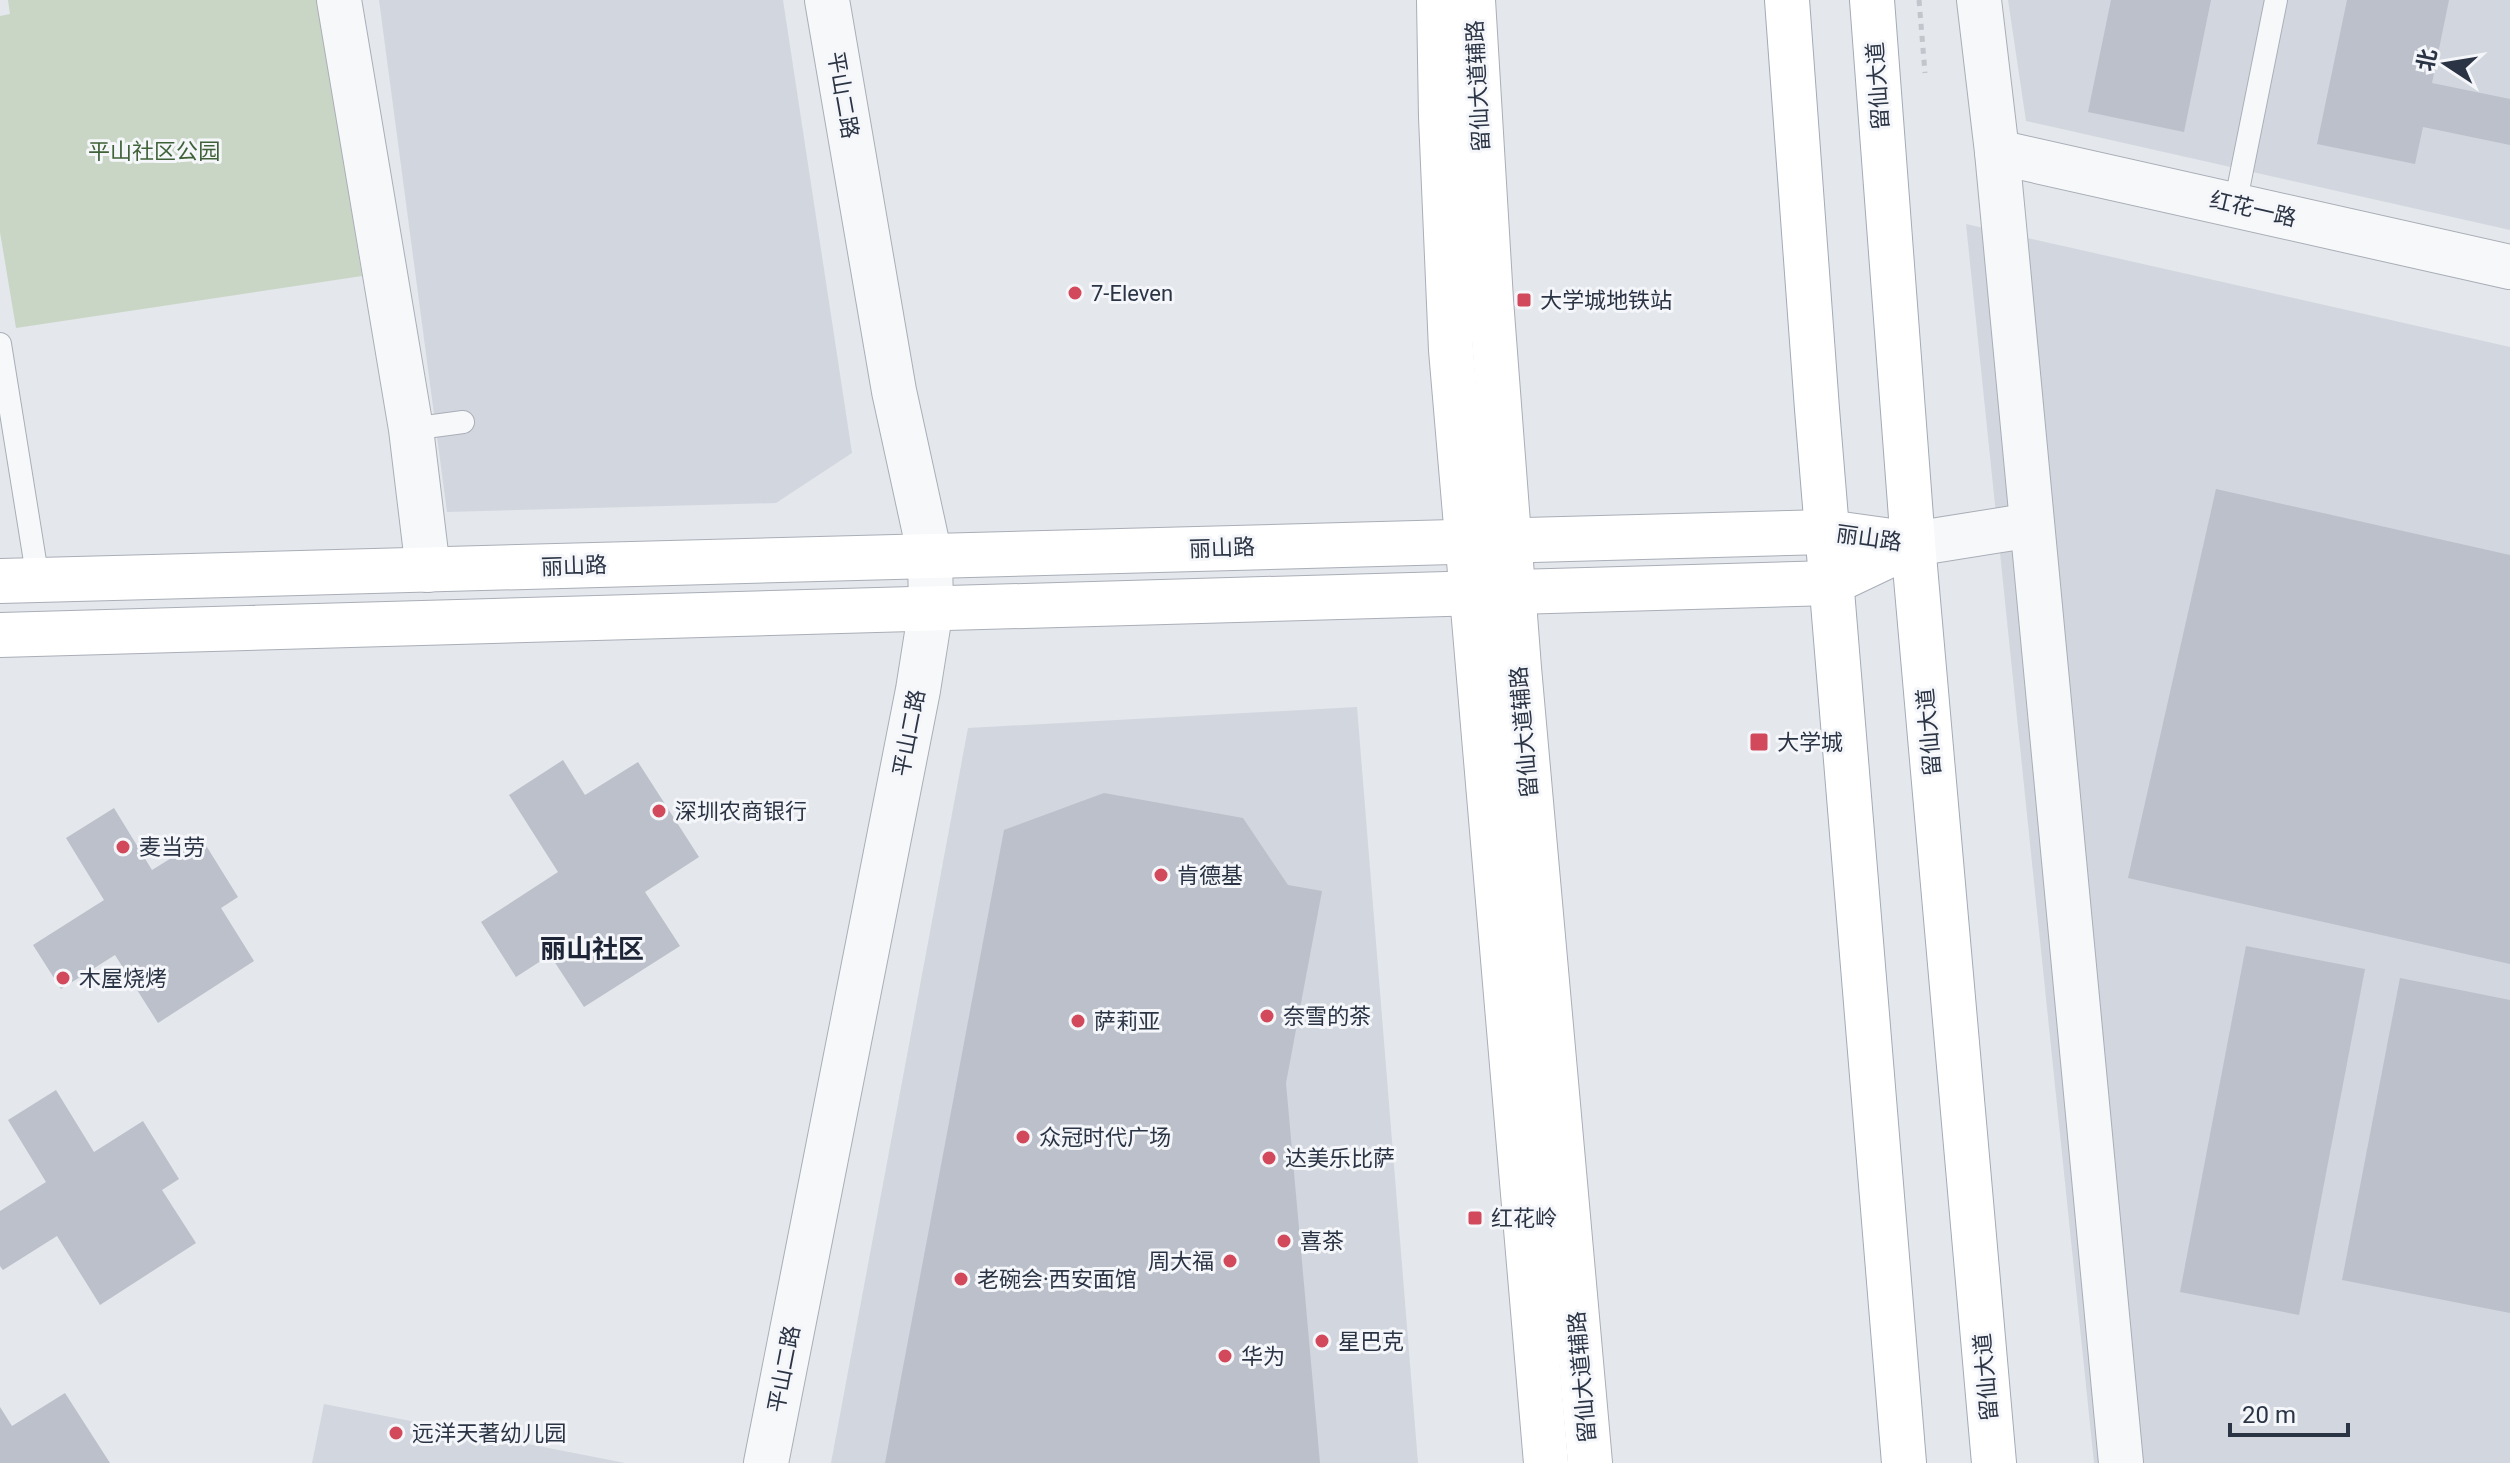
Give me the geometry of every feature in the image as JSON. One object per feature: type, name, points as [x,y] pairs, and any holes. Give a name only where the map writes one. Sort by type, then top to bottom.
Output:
[{"type":"main road","name":"留仙大道辅路","points":[[1439,0],[1451,350],[1466,542],[1491,593],[1590,1463]]},
{"type":"main road","name":"留仙大道辅路","points":[[1473,0],[1509,540],[1491,593],[1546,1463]]},
{"type":"main road","points":[[1787,0],[1831,583],[1904,1463]]},
{"type":"main road","name":"留仙大道","points":[[1872,0],[1913,544],[1994,1463]]},
{"type":"main road","name":"丽山路","points":[[19,581],[1827,532],[1913,544]]},
{"type":"main road","name":"丽山路","points":[[0,635],[1831,583],[1913,544]]},
{"type":"street","points":[[339,0],[411,429],[428,570]]},
{"type":"street","name":"平山二路","points":[[766,1463],[918,690],[931,608],[930,556],[894,391],[827,0]]},
{"type":"street","points":[[1979,0],[1997,152],[2121,1463]]},
{"type":"street","name":"红花一路","points":[[1997,152],[2510,267]]},
{"type":"street","points":[[1913,544],[2032,525]]},
{"type":"lane","points":[[2235,205],[2276,0]]},
{"type":"lane","points":[[0,344],[19,581]]},
{"type":"lane","points":[[411,429],[463,422]]},
{"type":"path","points":[[1919,0],[1925,73]]},
{"type":"shaded area","points":[[379,0],[783,0],[852,453],[776,503],[447,512]]},
{"type":"shaded area","points":[[2008,0],[2510,0],[2510,230],[2026,121]]},
{"type":"shaded area","points":[[1966,224],[2510,347],[2510,1463],[2094,1463]]},
{"type":"shaded area","points":[[1357,707],[1418,1463],[831,1463],[968,728]]},
{"type":"shaded area","name":"远洋天著幼儿园","points":[[324,1404],[625,1463],[312,1463]]},
{"type":"green space","name":"平山社区公园","points":[[8,0],[317,0],[362,276],[16,328],[0,232],[0,16],[10,14]]},
{"type":"building","points":[[2111,0],[2211,0],[2184,132],[2088,112]]},
{"type":"building","points":[[2347,0],[2449,0],[2432,83],[2510,99],[2510,145],[2423,127],[2415,164],[2317,144]]},
{"type":"building","points":[[2216,489],[2510,555],[2510,964],[2128,878]]},
{"type":"building","points":[[563,760],[585,795],[638,762],[699,857],[645,892],[680,946],[584,1007],[550,955],[516,977],[481,922],[558,872],[509,795]]},
{"type":"building","points":[[1104,793],[1243,818],[1288,885],[1322,891],[1286,1083],[1320,1463],[885,1463],[1004,830]]},
{"type":"building","points":[[114,808],[152,870],[202,839],[238,897],[221,908],[254,961],[158,1023],[115,955],[61,989],[33,945],[104,900],[66,838]]},
{"type":"building","points":[[2246,946],[2365,969],[2299,1315],[2180,1292]]},
{"type":"building","points":[[2400,978],[2510,1000],[2510,1313],[2342,1280]]},
{"type":"building","points":[[56,1090],[94,1152],[143,1121],[179,1179],[162,1190],[196,1243],[100,1305],[57,1236],[3,1270],[0,1266],[0,1211],[46,1182],[8,1120]]},
{"type":"building","points":[[65,1393],[110,1463],[0,1463],[0,1407],[12,1426]]},
{"type":"place","name":"7-Eleven","points":[[1075,293]]},
{"type":"place","name":"大学城地铁站","points":[[1524,300]]},
{"type":"place","name":"大学城","points":[[1759,742]]},
{"type":"place","name":"深圳农商银行","points":[[659,811]]},
{"type":"place","name":"麦当劳","points":[[123,847]]},
{"type":"place","name":"肯德基","points":[[1161,875]]},
{"type":"place","name":"木屋烧烤","points":[[63,978]]},
{"type":"place","name":"奈雪的茶","points":[[1267,1016]]},
{"type":"place","name":"萨莉亚","points":[[1078,1021]]},
{"type":"place","name":"众冠时代广场","points":[[1023,1137]]},
{"type":"place","name":"达美乐比萨","points":[[1269,1158]]},
{"type":"place","name":"红花岭","points":[[1475,1218]]},
{"type":"place","name":"喜茶","points":[[1284,1241]]},
{"type":"place","name":"周大福","points":[[1230,1261]]},
{"type":"place","name":"老碗会·西安面馆","points":[[961,1279]]},
{"type":"place","name":"星巴克","points":[[1322,1341]]},
{"type":"place","name":"华为","points":[[1225,1356]]},
{"type":"place","name":"远洋天著幼儿园","points":[[396,1433]]},
{"type":"district","name":"丽山社区","points":[[592,949]]}]
